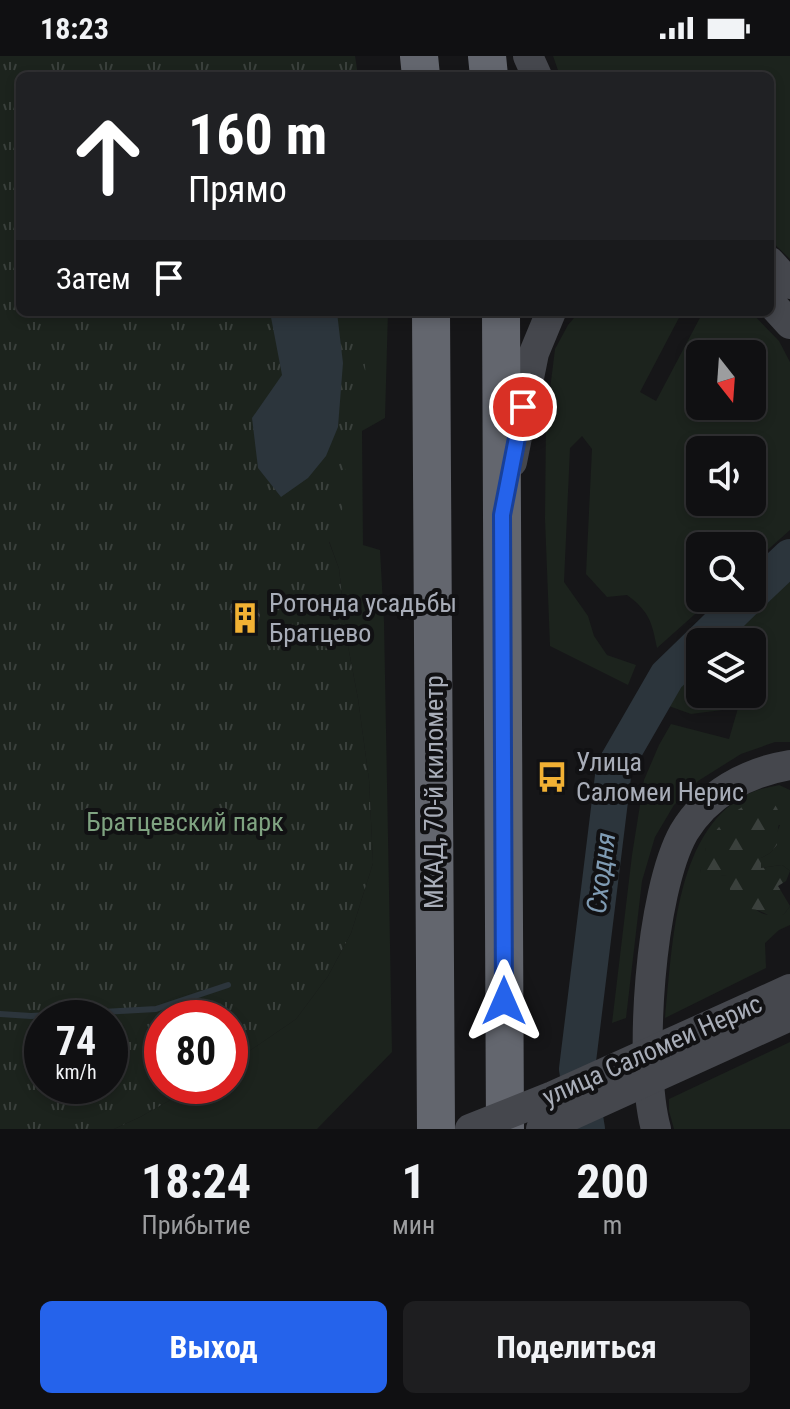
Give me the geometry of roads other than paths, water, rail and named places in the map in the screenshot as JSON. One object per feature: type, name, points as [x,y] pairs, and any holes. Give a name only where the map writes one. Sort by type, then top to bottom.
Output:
[{"type":"highway","name":"МКАД, 70-й километр","points":[[431,316],[436,1129]]},
{"type":"highway","points":[[501,316],[505,1129]]},
{"type":"main road","points":[[774,266],[790,284]]},
{"type":"main road","points":[[774,306],[790,324]]},
{"type":"main road","points":[[502,515],[534,353],[549,316]]},
{"type":"main road","points":[[656,1129],[648,1072],[649,1008],[655,944],[665,884],[674,853],[699,812],[717,795],[742,779],[789,765]]},
{"type":"main road","name":"улица Саломеи Нерис","points":[[470,1129],[553,1096],[790,989]]},
{"type":"main road","name":"улица Саломеи Нерис","points":[[541,1129],[790,1016]]},
{"type":"waterway","name":"Сходня","points":[[766,580],[790,557]]},
{"type":"waterway","name":"Сходня","points":[[716,628],[733,612]]},
{"type":"waterway","name":"Сходня","points":[[587,1129],[577,1069],[614,768],[667,676],[686,658]]},
{"type":"waterway","points":[[0,1014],[31,1016],[156,1009],[228,985]]},
{"type":"place","name":"Ротонда усадьбы Братцево","points":[[245,618]]},
{"type":"place","name":"Улица Саломеи Нерис","points":[[552,777]]},
{"type":"park label","name":"Братцевский парк","points":[[185,822]]}]
